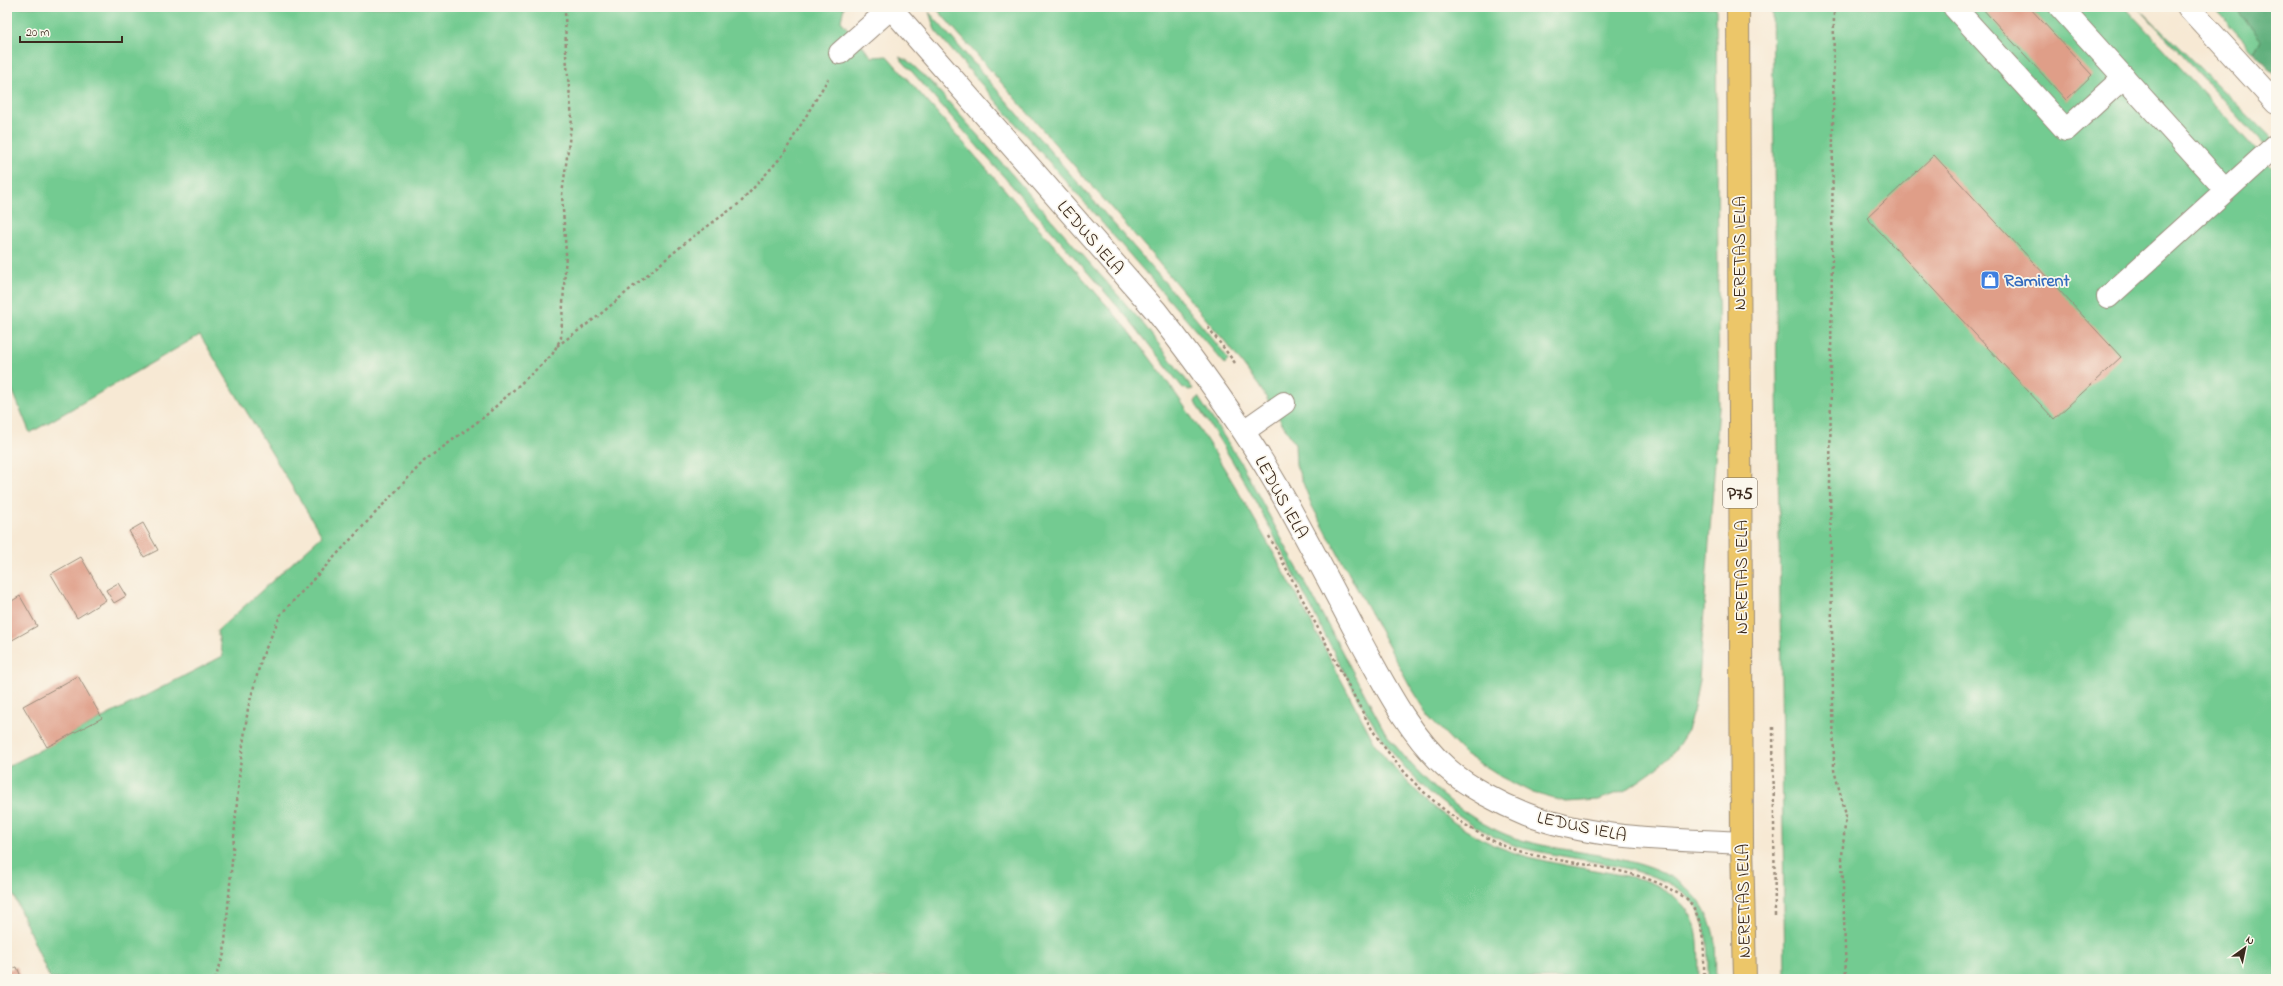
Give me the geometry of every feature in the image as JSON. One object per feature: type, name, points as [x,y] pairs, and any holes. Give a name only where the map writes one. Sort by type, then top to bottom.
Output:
[{"type":"main road","name":"NERETAS IELA","points":[[1738,7],[1742,843],[1745,979]]},
{"type":"street","name":"LEDUS IELA","points":[[891,7],[1156,311],[1184,346],[1244,431],[1276,483],[1380,678],[1416,734],[1448,770],[1488,795],[1525,814],[1562,826],[1637,838],[1742,843]]},
{"type":"street","points":[[840,53],[891,7]]},
{"type":"street","points":[[1954,7],[2066,130],[2124,77]]},
{"type":"street","points":[[2060,7],[2226,190]]},
{"type":"street","points":[[2188,7],[2276,102]]},
{"type":"street","points":[[2108,297],[2276,145]]},
{"type":"street","points":[[1244,431],[1284,403]]},
{"type":"path","points":[[215,979],[224,954],[240,767],[248,708],[262,657],[281,614],[424,461],[484,417],[552,355],[561,338],[566,253],[562,195],[572,119],[566,55],[565,7]]},
{"type":"path","points":[[1834,7],[1830,487],[1834,770],[1846,815],[1842,856],[1846,979]]},
{"type":"path","points":[[557,346],[597,317],[690,239],[741,202],[783,155],[823,91],[840,53]]},
{"type":"green space","points":[[7,7],[844,7],[841,21],[872,57],[887,56],[1126,327],[1163,376],[1230,477],[1290,583],[1375,744],[1387,760],[1430,804],[1446,817],[1481,839],[1526,856],[1555,863],[1638,878],[1666,890],[1678,899],[1691,916],[1694,923],[1698,939],[1699,979],[50,979],[7,880],[7,767],[223,656],[217,631],[322,536],[200,335],[30,433],[7,377]]},
{"type":"green space","points":[[935,7],[1716,7],[1719,407],[1699,680],[1693,712],[1686,733],[1674,752],[1652,772],[1626,790],[1599,800],[1566,802],[1533,793],[1501,777],[1465,754],[1431,719],[1409,684],[1312,506],[1296,465],[1295,444],[1259,386],[1228,345],[1147,249]]},
{"type":"green space","points":[[1772,7],[2125,7],[2276,172],[2276,979],[1785,979]]},
{"type":"green space","points":[[2138,7],[2276,143],[2270,151]]},
{"type":"green space","points":[[2213,7],[2235,7],[2261,40],[2254,52]]},
{"type":"green space","points":[[2235,7],[2276,7],[2276,77],[2254,52],[2261,40]]},
{"type":"green space","points":[[929,12],[1188,309],[1224,353],[1228,360],[1225,364],[949,47],[935,30]]},
{"type":"green space","points":[[899,57],[908,61],[931,82],[1144,325],[1193,389],[1189,390],[1182,387],[1132,323]]},
{"type":"green space","points":[[1198,397],[1240,461],[1385,732],[1409,762],[1436,790],[1451,802],[1483,823],[1500,832],[1527,842],[1622,860],[1652,868],[1678,882],[1699,901],[1712,928],[1714,934],[1716,979],[1708,979],[1706,938],[1701,918],[1691,900],[1677,888],[1658,878],[1635,871],[1535,851],[1516,846],[1496,838],[1467,821],[1441,802],[1403,766],[1374,726],[1362,705],[1249,490],[1197,406],[1195,402]]},
{"type":"building","points":[[1981,7],[2029,7],[2092,75],[2066,100]]},
{"type":"building","points":[[1934,155],[2121,357],[2054,419],[1867,218]]},
{"type":"building","points":[[143,523],[158,550],[144,557],[129,531]]},
{"type":"building","points":[[81,557],[106,600],[77,618],[51,574]]},
{"type":"building","points":[[118,583],[126,596],[114,603],[106,590]]},
{"type":"building","points":[[20,596],[37,626],[7,643],[7,604]]},
{"type":"building","points":[[78,676],[102,718],[47,747],[23,706]]},
{"type":"building","points":[[17,967],[22,979],[7,979],[7,970]]},
{"type":"place","name":"Ramirent","points":[[1990,280]]}]
